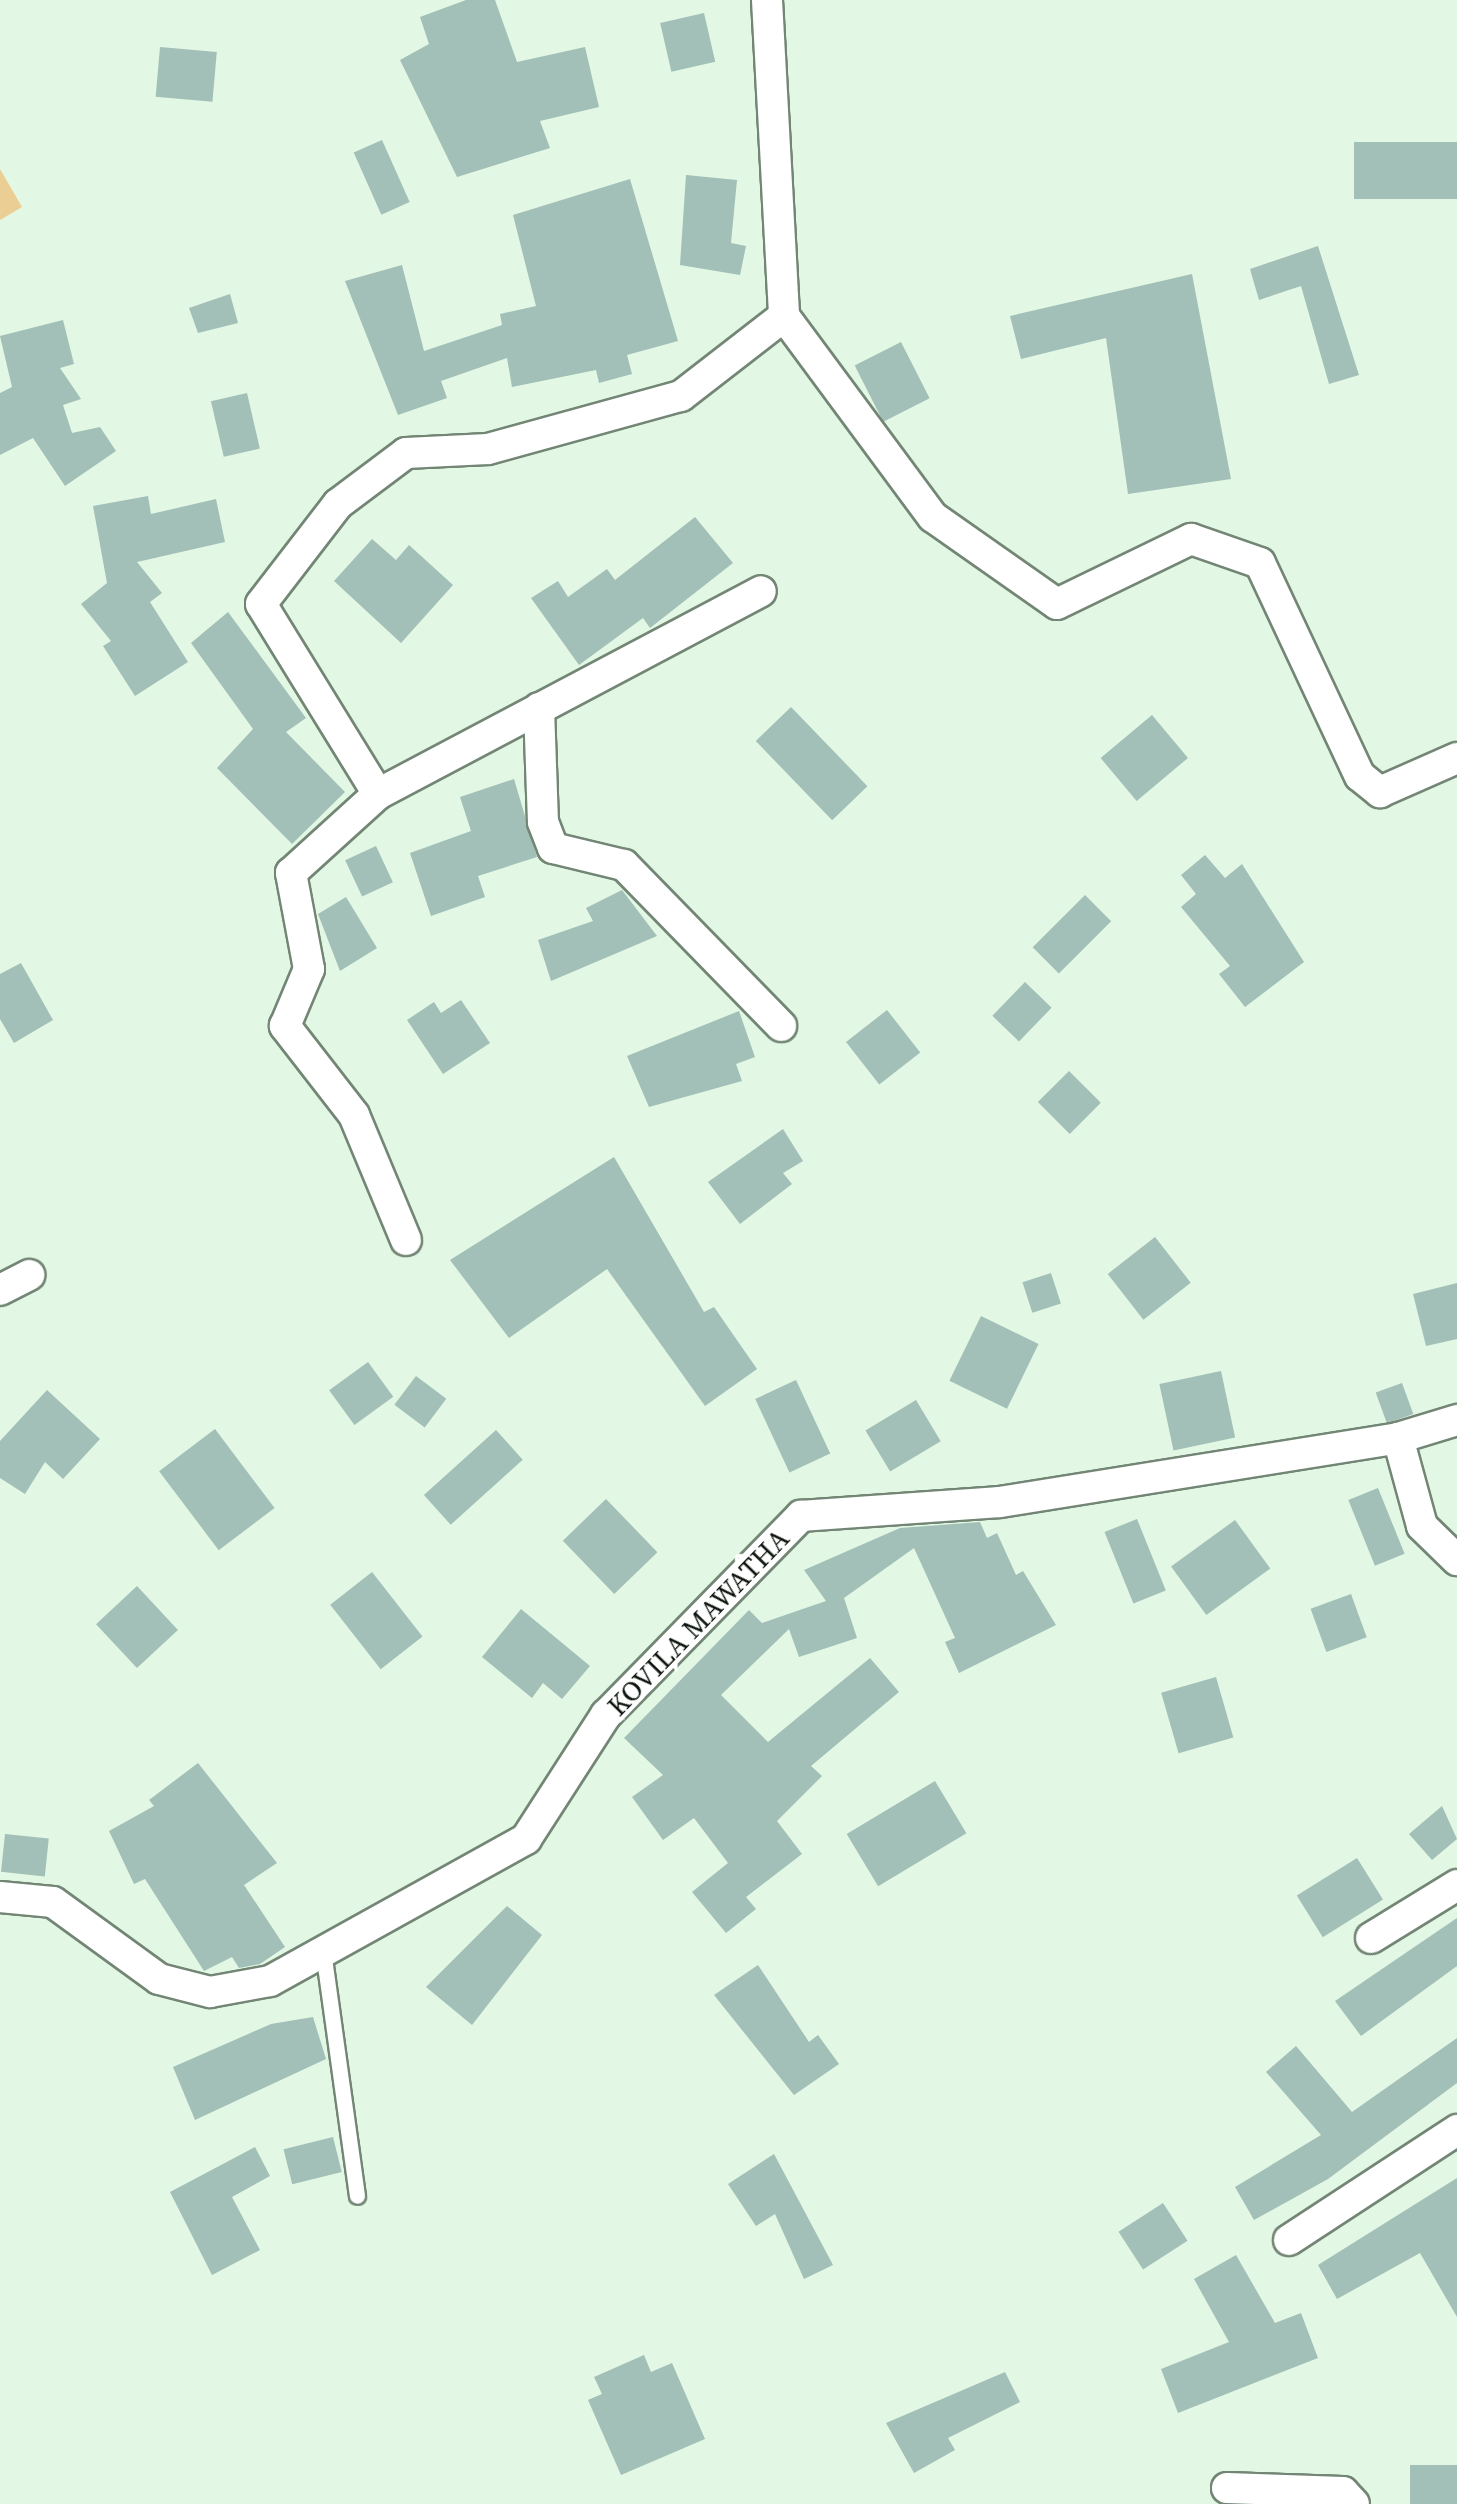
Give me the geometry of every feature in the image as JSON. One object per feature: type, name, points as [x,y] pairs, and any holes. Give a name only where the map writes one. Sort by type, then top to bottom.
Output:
[{"type":"street","points":[[767,0],[784,316],[933,517],[1058,604],[1191,539],[1260,563],[1360,776],[1380,792],[1457,758]]},
{"type":"street","points":[[378,794],[261,604],[338,504],[406,453],[488,449],[682,396],[784,316]]},
{"type":"street","points":[[406,1240],[354,1114],[285,1026],[309,969],[292,874],[378,794],[761,591]]},
{"type":"street","points":[[539,708],[543,822],[554,848],[624,866],[780,1026]]},
{"type":"street","points":[[0,1290],[30,1274]]},
{"type":"street","name":"KOVILA MAWATHA","points":[[0,1897],[52,1902],[159,1979],[210,1992],[324,1958],[526,1839],[606,1715],[801,1516],[1000,1502],[1398,1438],[1457,1420]]},
{"type":"street","points":[[1398,1438],[1422,1526],[1457,1560]]},
{"type":"street","points":[[1372,1938],[1457,1885]]},
{"type":"street","points":[[1289,2240],[1457,2130]]},
{"type":"street","points":[[1228,2488],[1343,2492],[1354,2504]]},
{"type":"lane","points":[[324,1958],[357,2196]]},
{"type":"shaded area","points":[[0,169],[22,207],[0,220]]},
{"type":"building","points":[[466,0],[495,0],[517,62],[585,47],[599,107],[540,121],[550,148],[457,177],[400,60],[429,44],[420,17]]},
{"type":"building","points":[[704,13],[715,62],[671,72],[660,23]]},
{"type":"building","points":[[160,47],[217,52],[212,102],[156,97]]},
{"type":"building","points":[[382,140],[410,202],[381,215],[354,153]]},
{"type":"building","points":[[1354,142],[1457,142],[1457,199],[1354,199]]},
{"type":"building","points":[[686,175],[737,180],[731,243],[746,246],[740,275],[680,265]]},
{"type":"building","points":[[630,179],[678,341],[627,355],[632,374],[599,383],[596,370],[512,387],[507,358],[441,381],[447,398],[398,415],[345,281],[402,265],[424,351],[502,325],[500,314],[536,306],[513,215]]},
{"type":"building","points":[[1318,246],[1359,375],[1329,384],[1301,286],[1259,300],[1250,269]]},
{"type":"building","points":[[1192,274],[1231,479],[1128,494],[1106,338],[1021,359],[1010,316]]},
{"type":"building","points":[[230,294],[238,323],[198,333],[189,308]]},
{"type":"building","points":[[63,320],[74,364],[60,368],[81,399],[63,405],[72,433],[100,427],[116,451],[65,486],[33,438],[0,455],[0,393],[12,387],[0,336]]},
{"type":"building","points":[[901,342],[930,398],[883,422],[855,366]]},
{"type":"building","points":[[247,393],[260,449],[224,457],[211,401]]},
{"type":"building","points":[[148,496],[151,514],[216,499],[225,542],[137,562],[162,593],[150,602],[188,662],[135,696],[103,646],[111,641],[81,604],[107,583],[93,506]]},
{"type":"building","points":[[695,517],[733,563],[650,628],[643,618],[579,665],[531,598],[558,581],[568,597],[607,569],[615,580]]},
{"type":"building","points":[[372,539],[396,560],[409,545],[453,585],[401,643],[334,581]]},
{"type":"building","points":[[228,612],[306,718],[286,732],[345,792],[292,844],[217,768],[253,729],[191,643]]},
{"type":"building","points":[[791,707],[867,786],[832,820],[756,741]]},
{"type":"building","points":[[1152,715],[1188,758],[1137,801],[1101,758]]},
{"type":"building","points":[[514,779],[537,857],[478,876],[485,897],[431,916],[410,853],[471,831],[460,797]]},
{"type":"building","points":[[376,846],[393,882],[362,897],[345,860]]},
{"type":"building","points":[[1205,855],[1225,878],[1242,864],[1304,962],[1245,1007],[1219,974],[1230,966],[1181,907],[1196,894],[1181,875]]},
{"type":"building","points":[[622,890],[657,936],[551,981],[538,940],[593,921],[586,908]]},
{"type":"building","points":[[1085,895],[1111,921],[1059,973],[1033,947]]},
{"type":"building","points":[[346,897],[377,948],[340,971],[318,914]]},
{"type":"building","points":[[21,963],[53,1020],[14,1043],[0,1019],[0,974]]},
{"type":"building","points":[[1025,982],[1052,1008],[1019,1042],[992,1016]]},
{"type":"building","points":[[461,1000],[490,1043],[443,1074],[407,1020],[434,1002],[441,1013]]},
{"type":"building","points":[[887,1010],[920,1053],[879,1085],[846,1042]]},
{"type":"building","points":[[739,1011],[755,1057],[736,1064],[742,1081],[649,1107],[627,1056]]},
{"type":"building","points":[[1069,1071],[1101,1103],[1070,1134],[1038,1102]]},
{"type":"building","points":[[783,1129],[803,1161],[783,1173],[792,1184],[740,1224],[708,1182]]},
{"type":"building","points":[[614,1157],[704,1312],[714,1307],[757,1369],[705,1406],[607,1269],[509,1338],[450,1260]]},
{"type":"building","points":[[1155,1237],[1191,1283],[1143,1320],[1108,1274]]},
{"type":"building","points":[[1051,1273],[1061,1303],[1032,1313],[1022,1282]]},
{"type":"building","points":[[1457,1283],[1457,1339],[1426,1346],[1413,1294]]},
{"type":"building","points":[[981,1316],[1039,1344],[1007,1409],[949,1381]]},
{"type":"building","points":[[368,1362],[393,1397],[354,1425],[329,1390]]},
{"type":"building","points":[[1221,1371],[1235,1438],[1174,1451],[1159,1384]]},
{"type":"building","points":[[416,1376],[446,1399],[425,1428],[394,1405]]},
{"type":"building","points":[[796,1380],[830,1453],[789,1472],[755,1399]]},
{"type":"building","points":[[1402,1383],[1413,1414],[1387,1424],[1376,1393]]},
{"type":"building","points":[[47,1390],[100,1439],[63,1479],[45,1462],[25,1494],[0,1478],[0,1441]]},
{"type":"building","points":[[916,1400],[941,1441],[890,1472],[865,1430]]},
{"type":"building","points":[[215,1429],[275,1508],[219,1550],[159,1471]]},
{"type":"building","points":[[496,1430],[523,1460],[451,1525],[424,1495]]},
{"type":"building","points":[[1378,1488],[1405,1554],[1375,1566],[1348,1500]]},
{"type":"building","points":[[606,1499],[657,1552],[614,1594],[563,1541]]},
{"type":"building","points":[[1137,1519],[1166,1590],[1133,1604],[1105,1532]]},
{"type":"building","points":[[1235,1520],[1270,1569],[1206,1615],[1171,1566]]},
{"type":"building","points":[[980,1522],[987,1538],[997,1533],[1016,1575],[1023,1571],[1056,1625],[959,1673],[945,1642],[955,1638],[914,1548],[844,1598],[857,1638],[799,1657],[789,1629],[721,1695],[768,1742],[870,1658],[899,1692],[811,1766],[822,1776],[777,1821],[802,1854],[746,1897],[756,1909],[726,1933],[692,1892],[728,1863],[694,1818],[663,1840],[632,1797],[663,1775],[624,1738],[749,1610],[762,1623],[826,1601],[804,1570],[900,1528]]},
{"type":"building","points":[[372,1572],[422,1637],[381,1669],[330,1605]]},
{"type":"building","points":[[137,1586],[178,1630],[137,1668],[96,1624]]},
{"type":"building","points":[[1351,1594],[1367,1637],[1326,1652],[1311,1609]]},
{"type":"building","points":[[521,1609],[590,1666],[562,1699],[543,1683],[532,1698],[482,1657]]},
{"type":"building","points":[[1216,1677],[1233,1738],[1179,1753],[1161,1693]]},
{"type":"building","points":[[198,1763],[277,1863],[244,1885],[285,1947],[260,1964],[239,1968],[232,1957],[204,1971],[145,1879],[134,1884],[109,1831],[154,1806],[149,1800]]},
{"type":"building","points":[[935,1781],[966,1833],[878,1886],[847,1834]]},
{"type":"building","points":[[1442,1806],[1457,1839],[1432,1860],[1409,1834]]},
{"type":"building","points":[[5,1834],[49,1839],[45,1876],[1,1872]]},
{"type":"building","points":[[1357,1858],[1383,1900],[1323,1937],[1297,1896]]},
{"type":"building","points":[[507,1906],[542,1935],[472,2025],[426,1987]]},
{"type":"building","points":[[1457,1918],[1457,1966],[1361,2036],[1335,2001]]},
{"type":"building","points":[[758,1965],[809,2042],[818,2035],[839,2064],[794,2095],[714,1995]]},
{"type":"building","points":[[313,2017],[326,2059],[195,2120],[173,2067],[271,2024]]},
{"type":"building","points":[[1457,2038],[1457,2083],[1328,2179],[1254,2220],[1235,2187],[1321,2135],[1266,2072],[1296,2046],[1352,2112]]},
{"type":"building","points":[[333,2137],[342,2172],[292,2184],[284,2149]]},
{"type":"building","points":[[255,2147],[270,2176],[232,2197],[260,2250],[212,2275],[170,2192]]},
{"type":"building","points":[[774,2154],[833,2265],[804,2279],[775,2214],[756,2226],[728,2184]]},
{"type":"building","points":[[1457,2178],[1457,2317],[1420,2253],[1337,2299],[1318,2265]]},
{"type":"building","points":[[1163,2203],[1188,2241],[1143,2270],[1119,2232]]},
{"type":"building","points":[[1236,2255],[1275,2323],[1301,2313],[1318,2358],[1178,2413],[1161,2369],[1229,2342],[1194,2279]]},
{"type":"building","points":[[644,2355],[651,2372],[672,2363],[705,2439],[621,2475],[588,2400],[602,2394],[594,2377]]},
{"type":"building","points":[[1005,2372],[1020,2402],[948,2438],[955,2450],[914,2473],[886,2423]]},
{"type":"building","points":[[1410,2465],[1457,2465],[1457,2504],[1410,2504]]}]
